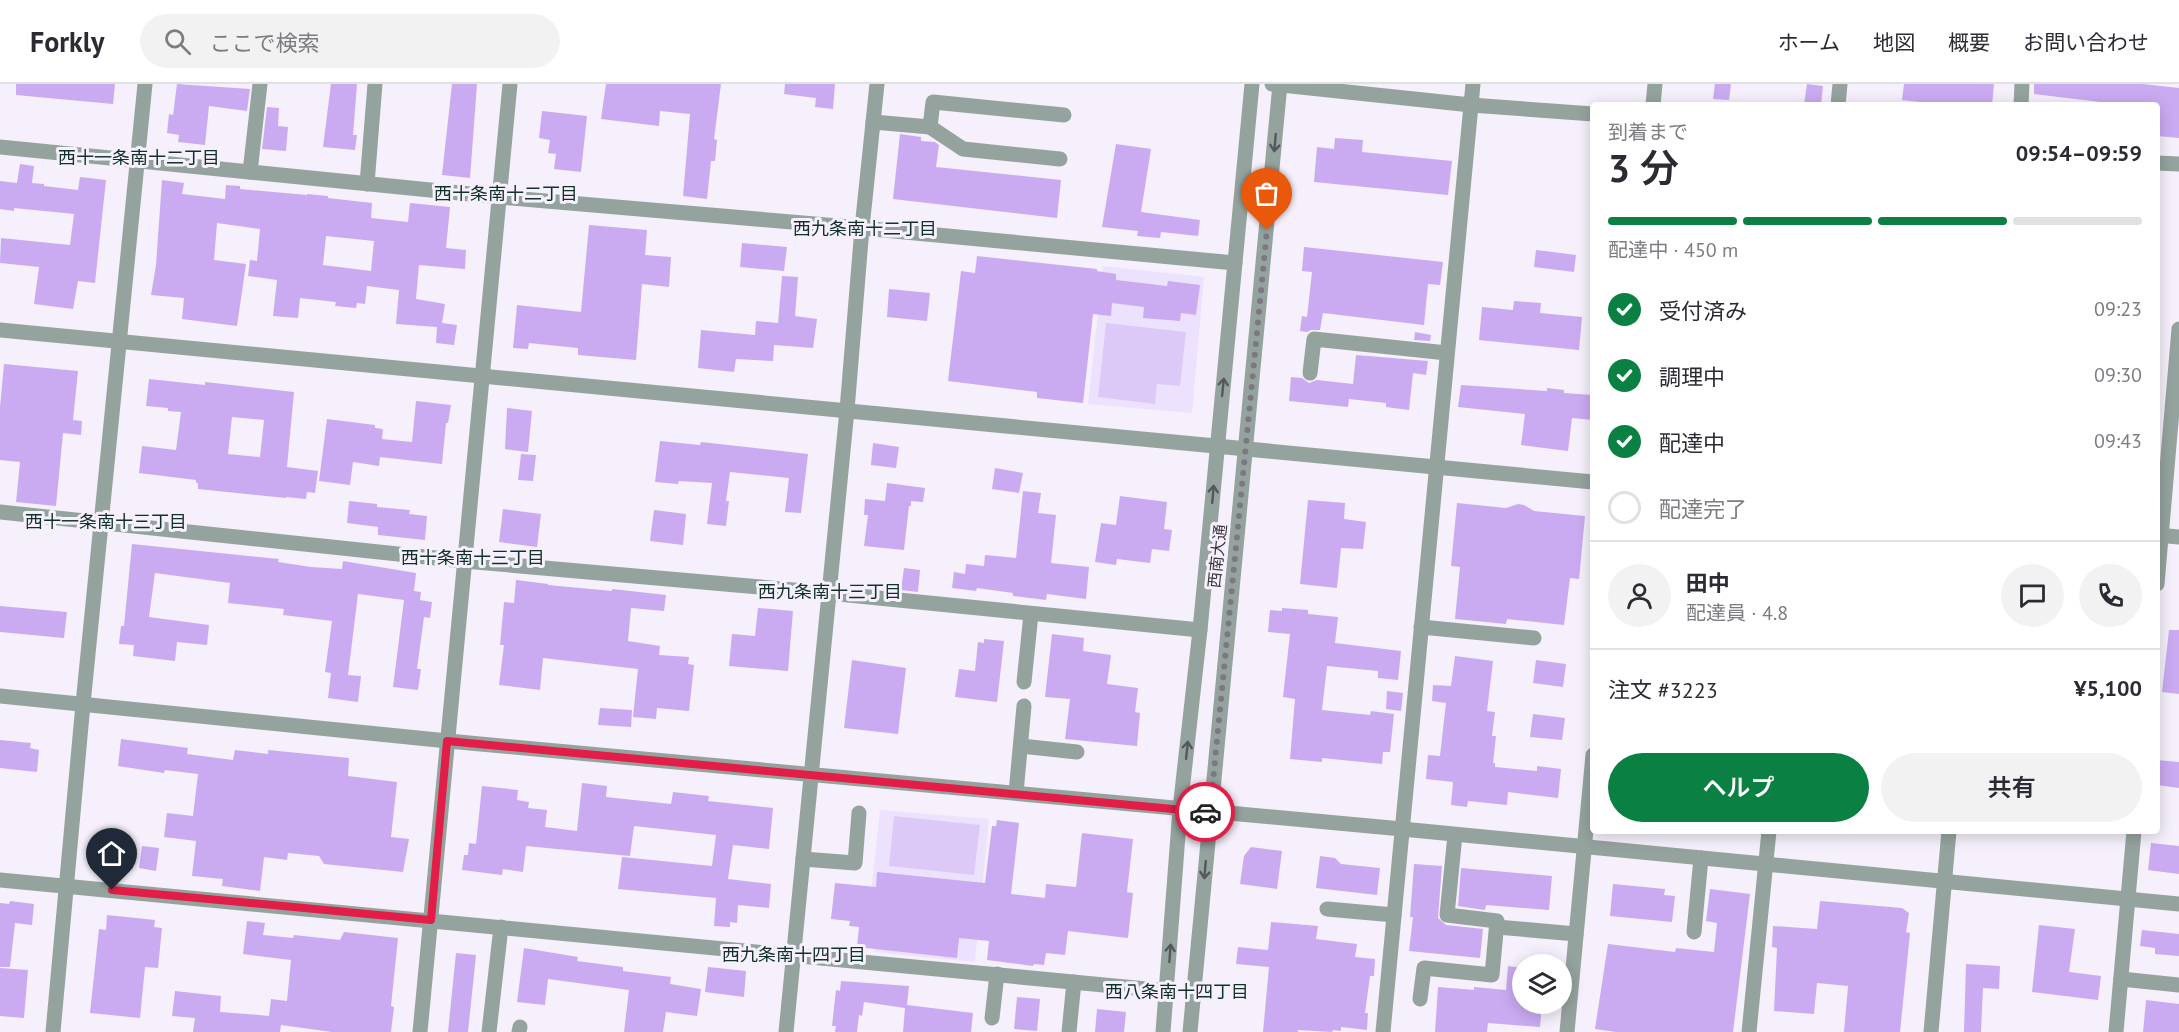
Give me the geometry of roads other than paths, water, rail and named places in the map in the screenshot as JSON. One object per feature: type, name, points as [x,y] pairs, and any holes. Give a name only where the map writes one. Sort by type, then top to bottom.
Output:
[{"type":"street","points":[[53,1032],[118,341],[145,84]]},
{"type":"street","points":[[250,172],[260,84]]},
{"type":"street","points":[[367,184],[375,84]]},
{"type":"street","points":[[420,1032],[510,84]]},
{"type":"street","points":[[786,1032],[877,84]]},
{"type":"street","name":"西南大通","points":[[1163,1032],[1180,809],[1200,630],[1252,84]]},
{"type":"street","points":[[1277,84],[1471,105],[1590,114]]},
{"type":"street","name":"西南大通","points":[[1190,1032],[1246,448],[1277,84]]},
{"type":"street","points":[[1383,1032],[1473,84]]},
{"type":"street","points":[[1653,102],[1655,84]]},
{"type":"street","points":[[1838,102],[1840,84]]},
{"type":"street","points":[[2021,102],[2022,84]]},
{"type":"street","points":[[930,127],[933,102],[1064,115]]},
{"type":"street","points":[[873,122],[930,127],[963,149],[1059,159]]},
{"type":"street","points":[[0,147],[500,197],[1235,263]]},
{"type":"street","points":[[2160,163],[2179,165]]},
{"type":"street","points":[[2160,525],[2179,329]]},
{"type":"street","points":[[0,330],[1590,482]]},
{"type":"street","points":[[1310,373],[1314,339],[1447,352]]},
{"type":"street","points":[[0,512],[464,561],[828,593],[1200,630]]},
{"type":"street","points":[[2160,535],[2179,537]]},
{"type":"street","points":[[1024,682],[1030,614]]},
{"type":"street","points":[[1421,627],[1534,638]]},
{"type":"street","points":[[0,696],[447,741],[1402,829],[2179,904]]},
{"type":"street","points":[[1016,793],[1024,706]]},
{"type":"street","points":[[1021,746],[1077,752]]},
{"type":"street","points":[[1567,1032],[1590,786]]},
{"type":"street","points":[[803,859],[855,863],[859,813]]},
{"type":"street","points":[[1749,1032],[1769,834]]},
{"type":"street","points":[[1931,1032],[1949,834]]},
{"type":"street","points":[[2116,1032],[2134,834]]},
{"type":"street","points":[[1420,999],[1424,968],[1492,975],[1497,921],[1446,915],[1455,835]]},
{"type":"street","points":[[1694,932],[1701,858]]},
{"type":"street","points":[[0,880],[1167,991]]},
{"type":"street","points":[[1326,909],[1394,915]]},
{"type":"street","points":[[489,1032],[501,927]]},
{"type":"street","points":[[1497,927],[1576,934]]},
{"type":"street","points":[[992,1018],[997,975]]},
{"type":"street","points":[[2121,979],[2179,985]]},
{"type":"street","points":[[1069,1032],[1074,982]]},
{"type":"district","name":"西十一条南十二丁目","points":[[139,158]]},
{"type":"district","name":"西十条南十二丁目","points":[[506,194]]},
{"type":"district","name":"西九条南十二丁目","points":[[865,229]]},
{"type":"district","name":"西十一条南十三丁目","points":[[106,522]]},
{"type":"district","name":"西十条南十三丁目","points":[[473,558]]},
{"type":"district","name":"西九条南十三丁目","points":[[830,592]]},
{"type":"district","name":"西九条南十四丁目","points":[[794,955]]},
{"type":"district","name":"西八条南十四丁目","points":[[1177,992]]}]
